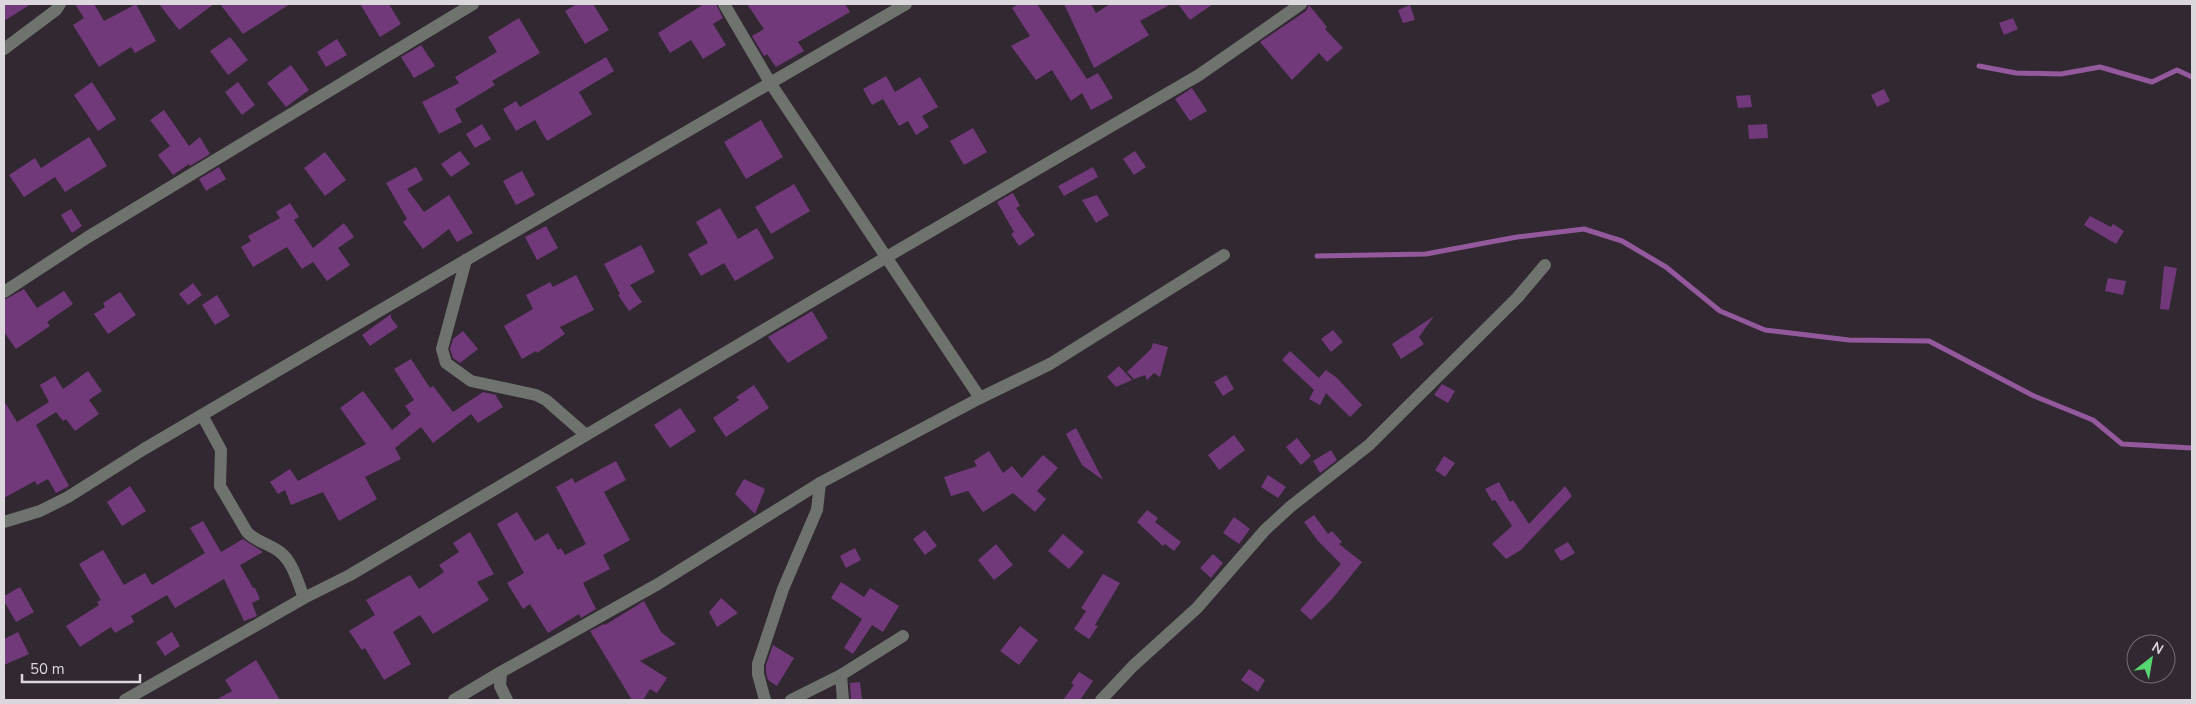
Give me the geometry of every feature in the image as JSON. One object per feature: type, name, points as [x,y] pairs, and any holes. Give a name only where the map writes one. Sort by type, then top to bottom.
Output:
[{"type":"street","points":[[4,49],[56,10],[60,4]]},
{"type":"street","points":[[4,292],[88,237],[473,4]]},
{"type":"street","points":[[724,4],[771,84],[885,258],[980,398]]},
{"type":"street","points":[[125,700],[304,598],[350,575],[885,258],[1199,75],[1301,4]]},
{"type":"street","points":[[4,522],[40,511],[68,496],[202,415],[771,84],[902,5]]},
{"type":"street","points":[[454,700],[658,584],[820,483],[980,398],[1050,364],[1224,255]]},
{"type":"street","points":[[466,260],[442,349],[446,363],[471,381],[536,395],[546,400],[586,435]]},
{"type":"street","points":[[1101,700],[1133,666],[1196,608],[1265,530],[1290,507],[1369,445],[1517,298],[1545,265]]},
{"type":"street","points":[[202,415],[221,450],[220,486],[252,538],[280,552],[286,558],[304,598]]},
{"type":"street","points":[[764,700],[758,674],[758,664],[782,589],[817,510],[820,483]]},
{"type":"street","points":[[791,700],[841,676],[903,636]]},
{"type":"street","points":[[501,672],[500,686],[507,700]]},
{"type":"street","points":[[841,676],[843,700]]},
{"type":"building","points":[[4,4],[31,4],[4,21]]},
{"type":"building","points":[[75,4],[94,4],[104,21],[136,4],[156,41],[135,53],[131,47],[99,67],[73,25],[84,18]]},
{"type":"building","points":[[159,4],[214,4],[179,30]]},
{"type":"building","points":[[220,4],[290,4],[243,34]]},
{"type":"building","points":[[360,4],[389,4],[401,24],[380,37]]},
{"type":"building","points":[[577,4],[593,4],[609,30],[585,44],[565,11]]},
{"type":"building","points":[[704,4],[716,4],[723,18],[713,24],[726,45],[703,59],[691,40],[670,53],[658,33]]},
{"type":"building","points":[[747,4],[845,4],[850,12],[798,42],[804,51],[776,67],[767,54],[764,56],[752,36],[764,29]]},
{"type":"building","points":[[1018,4],[1037,4],[1087,79],[1098,73],[1113,98],[1091,110],[1082,93],[1071,101],[1052,70],[1036,80],[1011,46],[1030,36],[1012,8]]},
{"type":"building","points":[[1064,4],[1091,4],[1096,13],[1110,4],[1171,4],[1140,21],[1149,35],[1094,68]]},
{"type":"building","points":[[1178,4],[1213,4],[1190,20]]},
{"type":"building","points":[[1309,5],[1327,27],[1325,29],[1343,48],[1327,62],[1319,53],[1292,80],[1260,42],[1306,11]]},
{"type":"building","points":[[1410,5],[1415,20],[1403,23],[1398,10]]},
{"type":"building","points":[[519,18],[540,53],[492,81],[495,85],[455,109],[462,122],[439,134],[422,102],[459,83],[455,77],[497,52],[488,37]]},
{"type":"building","points":[[2013,18],[2018,29],[2004,35],[1999,23]]},
{"type":"building","points":[[230,37],[248,60],[228,75],[210,51]]},
{"type":"building","points":[[337,39],[347,55],[326,67],[317,52]]},
{"type":"building","points":[[421,45],[435,66],[414,78],[401,57]]},
{"type":"building","points":[[606,57],[614,71],[579,92],[592,114],[547,141],[535,120],[516,131],[503,109],[516,101],[520,107]]},
{"type":"building","points":[[291,65],[309,90],[286,107],[267,83]]},
{"type":"building","points":[[886,76],[895,92],[920,77],[938,107],[922,116],[929,127],[916,135],[908,121],[899,126],[883,99],[872,105],[863,89]]},
{"type":"building","points":[[92,82],[116,119],[98,131],[74,95]]},
{"type":"building","points":[[238,82],[255,105],[242,115],[225,92]]},
{"type":"building","points":[[1192,88],[1207,111],[1190,121],[1175,99]]},
{"type":"building","points":[[1884,89],[1890,101],[1877,107],[1871,95]]},
{"type":"building","points":[[1750,95],[1752,107],[1738,108],[1736,96]]},
{"type":"building","points":[[164,110],[189,146],[200,137],[210,154],[190,166],[189,164],[173,175],[158,155],[170,146],[150,120]]},
{"type":"building","points":[[761,120],[783,157],[746,179],[724,142]]},
{"type":"building","points":[[482,124],[491,139],[475,148],[466,134]]},
{"type":"building","points":[[1767,124],[1768,138],[1749,139],[1748,125]]},
{"type":"building","points":[[973,128],[987,152],[964,165],[950,141]]},
{"type":"building","points":[[89,137],[107,166],[65,192],[55,177],[24,197],[9,175],[35,158],[41,168]]},
{"type":"building","points":[[460,151],[470,164],[451,177],[441,164]]},
{"type":"building","points":[[1135,151],[1146,167],[1134,175],[1123,159]]},
{"type":"building","points":[[325,152],[346,180],[325,196],[304,168]]},
{"type":"building","points":[[219,167],[226,179],[206,191],[199,179]]},
{"type":"building","points":[[416,167],[423,180],[407,189],[424,212],[449,195],[473,233],[457,242],[449,229],[423,249],[403,222],[407,219],[386,183]]},
{"type":"building","points":[[1093,167],[1098,177],[1064,196],[1058,186]]},
{"type":"building","points":[[522,171],[535,195],[516,205],[503,181]]},
{"type":"building","points":[[794,184],[810,211],[771,234],[755,207]]},
{"type":"building","points":[[1013,193],[1020,206],[1016,208],[1035,235],[1019,246],[1011,234],[1014,232],[997,202]]},
{"type":"building","points":[[1097,195],[1109,215],[1096,223],[1082,200]]},
{"type":"building","points":[[290,203],[299,217],[294,220],[313,248],[344,223],[354,237],[338,248],[350,265],[327,281],[313,262],[302,269],[287,247],[253,267],[241,247],[251,241],[248,236],[280,218],[276,212]]},
{"type":"building","points":[[720,208],[738,239],[757,228],[774,258],[735,281],[724,263],[701,276],[688,254],[708,243],[696,222]]},
{"type":"building","points":[[71,209],[82,226],[72,233],[61,215]]},
{"type":"building","points":[[2090,216],[2111,227],[2113,224],[2124,231],[2116,244],[2084,225]]},
{"type":"building","points":[[546,226],[558,248],[537,260],[525,237]]},
{"type":"building","points":[[641,245],[655,272],[630,285],[642,302],[629,311],[618,295],[620,294],[604,264]]},
{"type":"building","points":[[2164,266],[2177,268],[2169,310],[2160,309]]},
{"type":"building","points":[[576,275],[594,310],[560,327],[565,334],[537,353],[536,351],[522,359],[504,326],[533,309],[526,295],[550,282],[553,287]]},
{"type":"building","points":[[2108,278],[2126,281],[2123,295],[2105,291]]},
{"type":"building","points":[[193,283],[202,295],[188,305],[179,294]]},
{"type":"building","points":[[24,289],[37,308],[64,291],[73,304],[47,322],[50,326],[16,349],[4,332],[4,300]]},
{"type":"building","points":[[120,292],[136,315],[108,334],[94,314],[105,307],[103,303]]},
{"type":"building","points":[[217,295],[230,316],[215,325],[202,305]]},
{"type":"building","points":[[812,311],[828,338],[788,363],[768,337]]},
{"type":"building","points":[[391,314],[391,318],[398,327],[370,346],[362,335]]},
{"type":"building","points":[[1434,316],[1419,337],[1424,344],[1401,359],[1392,344]]},
{"type":"building","points":[[1333,330],[1343,342],[1331,352],[1321,339]]},
{"type":"building","points":[[463,331],[478,349],[460,363],[453,358],[450,349],[453,339]]},
{"type":"building","points":[[1153,343],[1168,347],[1160,377],[1154,373],[1147,380],[1145,375],[1134,379],[1127,372],[1151,349]]},
{"type":"building","points":[[1290,351],[1319,378],[1326,370],[1337,378],[1362,405],[1350,417],[1326,393],[1320,405],[1309,399],[1314,390],[1282,360]]},
{"type":"building","points":[[411,359],[430,388],[433,386],[453,412],[483,392],[497,395],[503,407],[478,423],[471,414],[433,443],[421,427],[395,448],[401,459],[365,477],[377,499],[339,521],[323,492],[291,505],[285,490],[278,494],[270,482],[290,469],[298,481],[366,444],[340,408],[363,391],[392,430],[411,414],[405,406],[414,400],[394,369]]},
{"type":"building","points":[[1119,366],[1132,380],[1116,387],[1107,377]]},
{"type":"building","points":[[88,371],[102,391],[89,400],[99,414],[75,431],[66,419],[63,421],[56,412],[36,425],[69,486],[56,493],[48,479],[37,485],[35,481],[4,498],[4,401],[17,422],[49,402],[40,385],[55,376],[63,389]]},
{"type":"building","points":[[1226,375],[1234,389],[1223,396],[1214,382]]},
{"type":"building","points":[[1442,384],[1455,391],[1448,403],[1434,395]]},
{"type":"building","points":[[754,385],[769,408],[726,437],[713,418],[739,400],[736,397]]},
{"type":"building","points":[[680,408],[696,431],[670,448],[654,425]]},
{"type":"building","points":[[1076,428],[1103,480],[1082,465],[1066,434]]},
{"type":"building","points":[[1234,435],[1245,450],[1219,470],[1208,455]]},
{"type":"building","points":[[1297,438],[1311,456],[1301,465],[1286,447]]},
{"type":"building","points":[[1331,450],[1337,460],[1320,473],[1313,461]]},
{"type":"building","points":[[989,451],[1003,473],[1012,466],[1022,478],[1043,455],[1058,468],[1037,491],[1046,499],[1035,512],[1013,493],[983,512],[968,491],[951,496],[944,477],[977,466],[974,461]]},
{"type":"building","points":[[1444,456],[1455,463],[1445,477],[1435,470]]},
{"type":"building","points":[[616,461],[626,480],[604,492],[630,540],[603,555],[610,569],[583,583],[596,609],[581,618],[579,614],[548,633],[530,604],[523,609],[507,583],[524,573],[497,524],[517,512],[535,541],[548,533],[558,550],[561,548],[565,555],[586,544],[556,487],[572,478],[575,483]]},
{"type":"building","points":[[1268,475],[1286,487],[1278,498],[1261,487]]},
{"type":"building","points":[[744,479],[765,489],[755,514],[735,494]]},
{"type":"building","points":[[1499,482],[1510,502],[1513,500],[1529,524],[1565,486],[1572,496],[1521,550],[1506,559],[1492,544],[1512,526],[1495,500],[1492,501],[1485,489]]},
{"type":"building","points":[[130,486],[146,511],[122,526],[107,502]]},
{"type":"building","points":[[1147,510],[1158,518],[1155,522],[1181,542],[1174,551],[1165,544],[1163,546],[1137,522]]},
{"type":"building","points":[[1314,515],[1328,534],[1332,531],[1342,542],[1339,544],[1362,562],[1333,598],[1311,620],[1300,610],[1341,564],[1318,541],[1304,522]]},
{"type":"building","points":[[1234,517],[1250,529],[1239,544],[1223,533]]},
{"type":"building","points":[[203,521],[221,552],[243,539],[263,552],[240,565],[260,599],[252,603],[257,616],[244,621],[224,579],[175,608],[167,595],[131,616],[134,622],[115,633],[111,627],[80,647],[66,626],[99,605],[97,602],[101,600],[79,564],[103,550],[124,585],[145,573],[152,585],[205,553],[190,528]]},
{"type":"building","points":[[925,530],[937,546],[925,555],[913,539]]},
{"type":"building","points":[[470,532],[494,574],[477,582],[489,600],[433,634],[420,615],[393,632],[411,664],[384,680],[365,648],[362,650],[349,631],[375,615],[366,600],[410,575],[419,589],[444,572],[439,565],[459,552],[453,543]]},
{"type":"building","points":[[1063,534],[1084,552],[1069,569],[1048,551]]},
{"type":"building","points":[[1568,542],[1575,553],[1561,561],[1554,550]]},
{"type":"building","points":[[996,544],[1013,565],[994,580],[978,560]]},
{"type":"building","points":[[855,548],[861,560],[846,568],[840,556]]},
{"type":"building","points":[[1213,554],[1223,563],[1211,578],[1200,568]]},
{"type":"building","points":[[1103,574],[1120,583],[1095,625],[1098,626],[1089,639],[1074,629],[1086,611],[1081,608]]},
{"type":"building","points":[[841,582],[864,597],[870,588],[899,606],[883,632],[872,625],[853,654],[844,648],[862,619],[831,598]]},
{"type":"building","points":[[20,587],[34,612],[16,622],[4,601],[4,596]]},
{"type":"building","points":[[721,598],[738,613],[717,627],[709,612]]},
{"type":"building","points":[[644,601],[661,632],[676,644],[640,661],[667,678],[657,693],[650,689],[643,700],[632,700],[590,631],[605,625]]},
{"type":"building","points":[[1020,626],[1038,640],[1019,665],[1000,651]]},
{"type":"building","points":[[18,632],[29,654],[4,665],[4,639]]},
{"type":"building","points":[[172,632],[180,646],[165,656],[156,642]]},
{"type":"building","points":[[773,645],[794,658],[777,686],[768,680],[766,673],[766,665]]},
{"type":"building","points":[[256,660],[280,700],[216,700],[232,691],[225,680]]},
{"type":"building","points":[[1249,669],[1265,680],[1258,692],[1241,680]]},
{"type":"building","points":[[1079,672],[1093,681],[1080,700],[1063,700],[1074,685],[1071,683]]},
{"type":"building","points":[[860,682],[862,700],[851,700],[850,683]]},
{"type":"waterway","points":[[1979,66],[2016,73],[2061,74],[2100,67],[2152,82],[2177,70],[2192,77]]},
{"type":"waterway","points":[[1317,256],[1426,254],[1517,237],[1584,229],[1622,241],[1666,267],[1720,311],[1765,330],[1849,340],[1929,341],[2034,396],[2093,420],[2122,444],[2192,448]]}]
